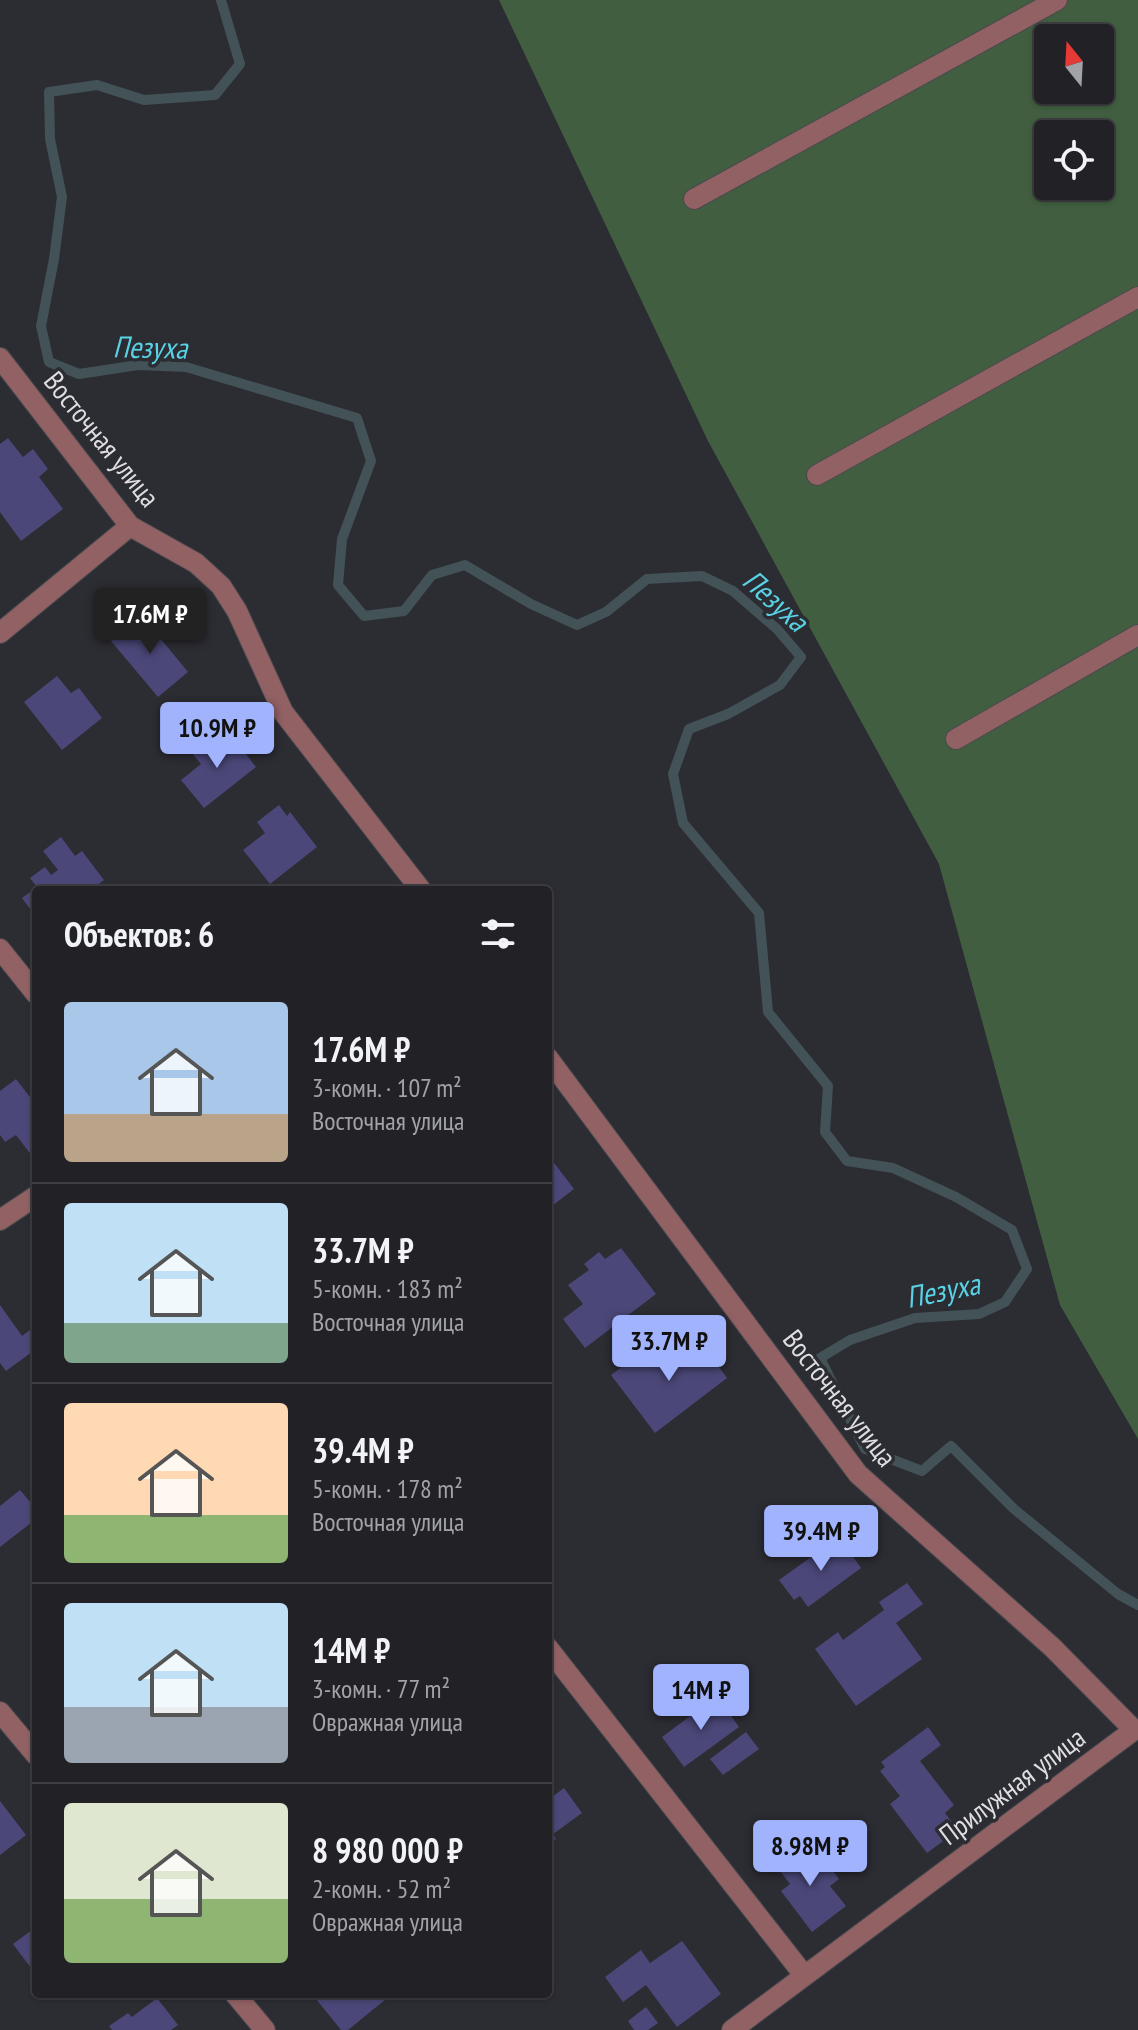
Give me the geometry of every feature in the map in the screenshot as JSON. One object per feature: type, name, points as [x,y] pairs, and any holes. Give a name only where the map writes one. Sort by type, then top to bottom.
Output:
[{"type":"street","points":[[694,199],[1057,0]]},
{"type":"street","points":[[817,475],[1138,297]]},
{"type":"street","name":"Восточная улица","points":[[0,358],[130,526],[196,563],[221,586],[237,611],[283,712],[418,886]]},
{"type":"street","points":[[0,633],[130,526]]},
{"type":"street","points":[[956,739],[1138,635]]},
{"type":"street","points":[[0,949],[32,989]]},
{"type":"street","name":"Восточная улица","points":[[552,1063],[858,1474],[1052,1647],[1134,1730]]},
{"type":"street","points":[[0,1220],[32,1199]]},
{"type":"street","points":[[552,1653],[804,1975]]},
{"type":"street","points":[[0,1712],[32,1750]]},
{"type":"street","name":"Прилужная улица","points":[[732,2030],[1134,1730]]},
{"type":"street","points":[[238,1998],[265,2030]]},
{"type":"green space","points":[[499,0],[1138,0],[1138,1439],[1060,1305],[939,864],[708,441]]},
{"type":"building","points":[[8,438],[23,457],[33,449],[48,469],[39,477],[63,509],[21,541],[0,512],[0,444]]},
{"type":"building","points":[[142,616],[188,672],[158,697],[111,641]]},
{"type":"building","points":[[57,676],[71,693],[79,688],[102,718],[62,750],[24,702]]},
{"type":"building","points":[[208,739],[212,744],[218,740],[225,749],[235,740],[256,767],[204,808],[181,780],[201,764],[191,752]]},
{"type":"building","points":[[279,805],[287,816],[290,812],[317,847],[270,884],[243,850],[265,833],[257,822]]},
{"type":"building","points":[[61,837],[75,856],[82,851],[104,880],[96,886],[36,886],[30,878],[45,867],[51,875],[58,870],[43,851]]},
{"type":"building","points":[[32,891],[32,912],[22,898]]},
{"type":"building","points":[[16,1079],[32,1100],[32,1156],[16,1135],[5,1142],[0,1135],[0,1091]]},
{"type":"building","points":[[552,1160],[574,1189],[552,1206]]},
{"type":"building","points":[[621,1248],[656,1294],[585,1348],[563,1319],[583,1304],[568,1285],[589,1270],[584,1264],[599,1252],[605,1259]]},
{"type":"building","points":[[0,1305],[22,1336],[32,1330],[32,1352],[6,1371],[0,1363]]},
{"type":"building","points":[[699,1340],[727,1378],[655,1433],[611,1375],[643,1351],[652,1364],[668,1352],[673,1359]]},
{"type":"building","points":[[20,1490],[32,1504],[32,1522],[0,1547],[0,1506]]},
{"type":"building","points":[[839,1537],[861,1568],[808,1607],[800,1596],[794,1600],[779,1580]]},
{"type":"building","points":[[907,1583],[923,1604],[896,1623],[922,1659],[856,1706],[815,1649],[838,1632],[843,1640],[884,1610],[879,1602]]},
{"type":"building","points":[[717,1696],[739,1727],[684,1767],[662,1737]]},
{"type":"building","points":[[928,1727],[941,1745],[920,1761],[954,1805],[945,1813],[958,1830],[927,1853],[890,1804],[900,1796],[880,1771],[885,1767],[881,1762]]},
{"type":"building","points":[[746,1732],[759,1749],[723,1775],[710,1759]]},
{"type":"building","points":[[564,1788],[582,1813],[553,1834],[556,1839],[552,1842],[552,1797]]},
{"type":"building","points":[[0,1801],[26,1835],[0,1855]]},
{"type":"building","points":[[799,1844],[815,1865],[824,1859],[839,1879],[830,1886],[846,1906],[812,1932],[781,1891],[790,1884],[774,1863]]},
{"type":"building","points":[[32,1930],[32,1969],[13,1944]]},
{"type":"building","points":[[682,1941],[721,1994],[677,2027],[646,1985],[623,2002],[605,1977],[641,1950],[650,1963]]},
{"type":"building","points":[[157,1998],[178,2025],[171,2030],[112,2030],[109,2026],[128,2013],[132,2017]]},
{"type":"building","points":[[316,1999],[386,1999],[348,2030],[341,2030]]},
{"type":"building","points":[[646,2007],[658,2023],[648,2030],[634,2030],[628,2021]]},
{"type":"waterway","name":"Пезуха","points":[[221,0],[240,64],[215,95],[144,100],[97,85],[49,92],[50,139],[62,197],[41,326],[49,362],[79,374],[138,365],[186,367],[357,418],[371,461],[342,539],[338,585],[364,616],[404,611],[432,575],[465,565],[531,604],[577,625],[606,612],[647,579],[702,576],[733,591],[777,629],[801,657],[780,685],[728,714],[689,729],[673,774],[683,823],[759,913],[768,1012],[828,1086],[825,1132],[847,1161],[893,1168],[956,1197],[1012,1230],[1027,1269],[1005,1302],[979,1314],[915,1318],[850,1340],[820,1358],[865,1449],[922,1471],[951,1446],[1014,1509],[1118,1594],[1138,1605]]}]
